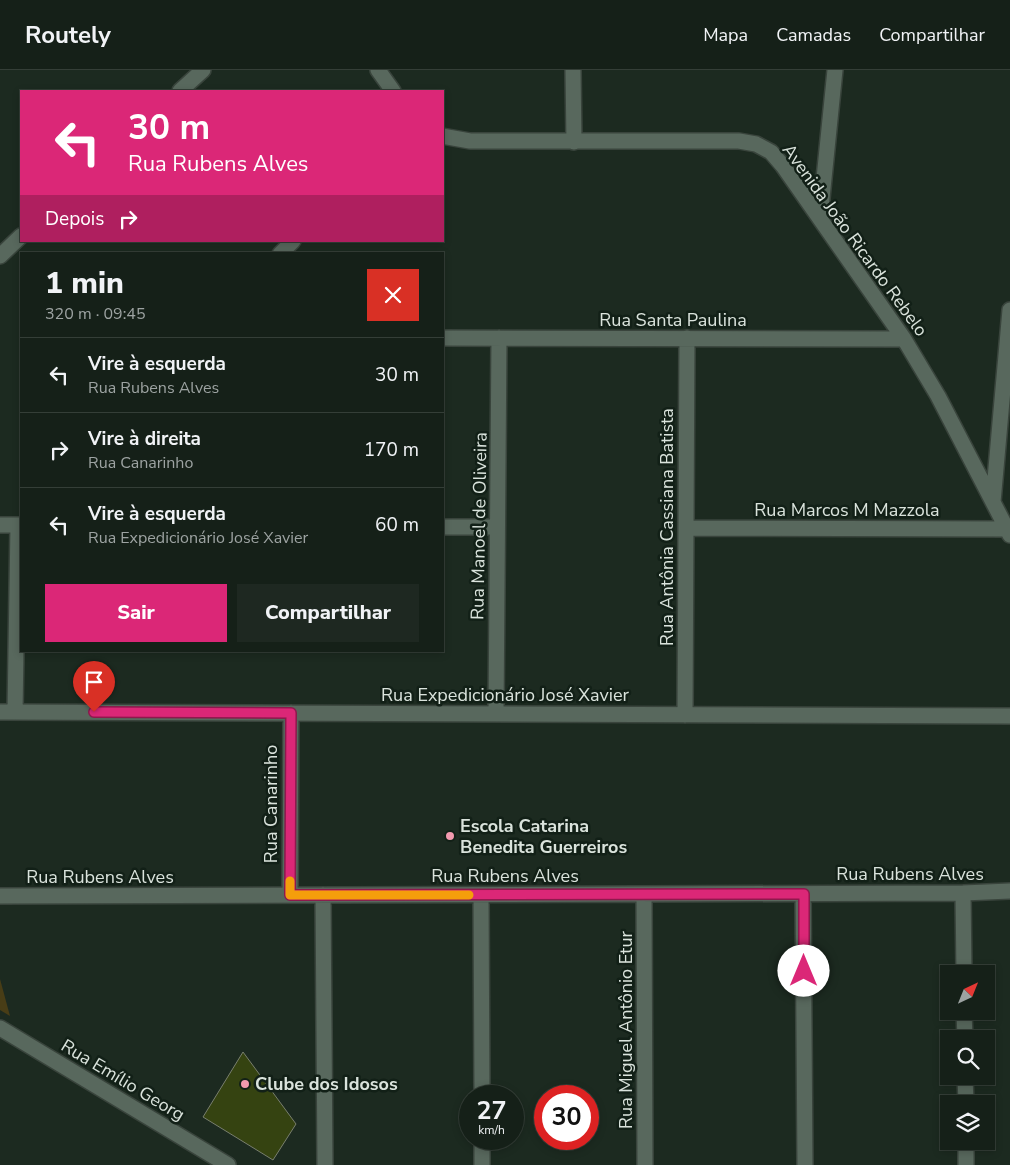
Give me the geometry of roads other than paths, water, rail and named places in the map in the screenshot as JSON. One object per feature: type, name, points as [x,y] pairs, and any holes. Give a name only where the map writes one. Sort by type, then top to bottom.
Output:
[{"type":"street","points":[[181,90],[203,70]]},
{"type":"street","points":[[378,70],[392,90]]},
{"type":"street","points":[[573,70],[574,142]]},
{"type":"street","points":[[820,218],[835,70]]},
{"type":"street","name":"Avenida João Ricardo Rebelo","points":[[444,136],[470,141],[739,142],[756,144],[771,152],[820,218],[904,339],[938,396],[1009,532]]},
{"type":"street","points":[[0,256],[20,237]]},
{"type":"street","points":[[282,252],[293,242]]},
{"type":"street","points":[[993,502],[1010,310]]},
{"type":"street","name":"Rua Santa Paulina","points":[[444,338],[904,339]]},
{"type":"street","name":"Rua Manoel de Oliveira","points":[[496,714],[499,338]]},
{"type":"street","name":"Rua Antônia Cassiana Batista","points":[[685,715],[687,338]]},
{"type":"street","points":[[0,524],[20,525],[7,712]]},
{"type":"street","points":[[444,527],[497,527]]},
{"type":"street","name":"Rua Marcos M Mazzola","points":[[686,528],[1009,532]]},
{"type":"street","name":"Rua Expedicionário José Xavier","points":[[7,712],[1010,716]]},
{"type":"street","name":"Rua Canarinho","points":[[290,895],[291,713]]},
{"type":"street","name":"Rua Rubens Alves","points":[[0,896],[963,894],[1010,891]]},
{"type":"street","name":"Rua Miguel Antônio Etur","points":[[644,894],[645,1165]]},
{"type":"street","points":[[804,894],[806,1165]]},
{"type":"street","points":[[963,894],[964,965]]},
{"type":"street","points":[[323,895],[325,1165]]},
{"type":"street","points":[[481,895],[482,1085]]},
{"type":"street","name":"Rua Emílio Georg","points":[[0,1028],[228,1165]]},
{"type":"street","points":[[482,1150],[482,1165]]},
{"type":"street","points":[[966,1150],[966,1165]]},
{"type":"place","name":"Escola Catarina Benedita Guerreiros","points":[[450,836]]},
{"type":"place","name":"Clube dos Idosos","points":[[245,1084]]}]
